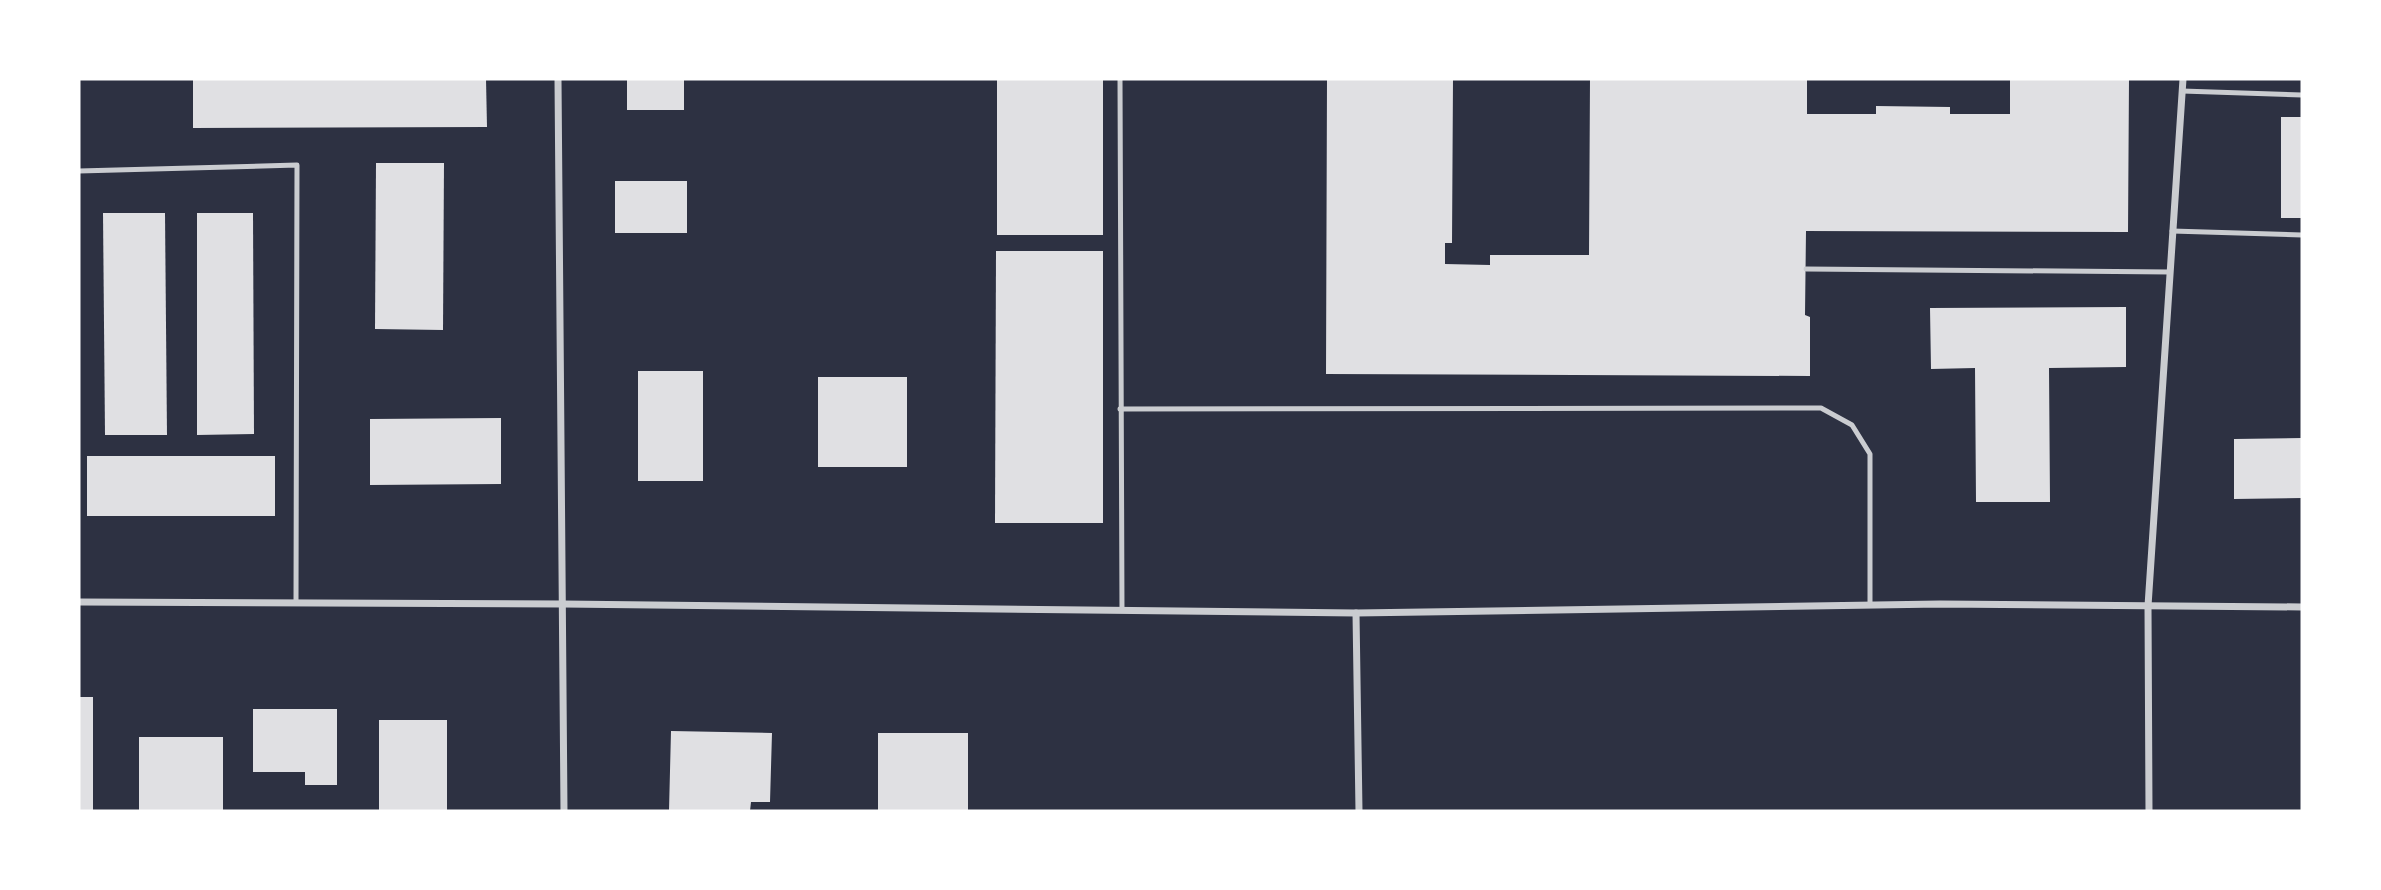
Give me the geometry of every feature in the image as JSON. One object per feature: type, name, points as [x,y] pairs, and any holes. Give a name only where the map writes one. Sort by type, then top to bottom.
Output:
[{"type":"street","points":[[558,79],[564,811]]},
{"type":"street","points":[[2149,811],[2148,606],[2183,79]]},
{"type":"street","points":[[79,603],[564,604],[1356,613],[1870,605],[2302,607]]},
{"type":"street","points":[[1356,613],[1359,811]]},
{"type":"lane","points":[[1120,79],[1122,610]]},
{"type":"lane","points":[[2182,91],[2302,95]]},
{"type":"lane","points":[[79,171],[297,165],[296,603]]},
{"type":"lane","points":[[2172,231],[2302,235]]},
{"type":"lane","points":[[1806,269],[2170,272]]},
{"type":"lane","points":[[1120,409],[1821,408],[1852,425],[1870,454],[1870,605]]},
{"type":"building","points":[[193,79],[486,79],[487,127],[193,128]]},
{"type":"building","points":[[627,79],[684,79],[684,110],[627,110]]},
{"type":"building","points":[[997,79],[1103,79],[1103,235],[997,235]]},
{"type":"building","points":[[1327,79],[1453,79],[1452,243],[1445,243],[1445,264],[1490,265],[1490,255],[1589,255],[1590,79],[1807,79],[1807,114],[1876,114],[1876,106],[1950,107],[1950,114],[2010,114],[2010,79],[2129,79],[2128,232],[1806,231],[1805,315],[1810,317],[1810,376],[1326,374]]},
{"type":"building","points":[[2281,117],[2302,117],[2302,218],[2281,218]]},
{"type":"building","points":[[376,163],[444,163],[443,330],[375,329]]},
{"type":"building","points":[[615,181],[687,181],[687,233],[615,233]]},
{"type":"building","points":[[103,213],[165,213],[167,435],[105,435]]},
{"type":"building","points":[[197,213],[253,213],[254,434],[197,435]]},
{"type":"building","points":[[996,251],[1103,251],[1103,523],[995,523]]},
{"type":"building","points":[[2126,307],[2126,367],[2049,368],[2050,502],[1976,502],[1975,368],[1931,369],[1930,308]]},
{"type":"building","points":[[638,371],[703,371],[703,481],[638,481]]},
{"type":"building","points":[[818,377],[907,377],[907,467],[818,467]]},
{"type":"building","points":[[501,418],[501,484],[370,485],[370,419]]},
{"type":"building","points":[[2302,438],[2302,498],[2234,499],[2234,439]]},
{"type":"building","points":[[87,456],[275,456],[275,516],[87,516]]},
{"type":"building","points":[[79,697],[93,697],[93,811],[79,811]]},
{"type":"building","points":[[253,709],[337,709],[337,785],[305,785],[305,772],[253,772]]},
{"type":"building","points":[[379,720],[447,720],[447,811],[379,811]]},
{"type":"building","points":[[671,731],[772,733],[770,802],[751,802],[750,811],[669,811]]},
{"type":"building","points":[[878,733],[968,733],[968,811],[878,811]]},
{"type":"building","points":[[139,737],[223,737],[223,811],[139,811]]}]
